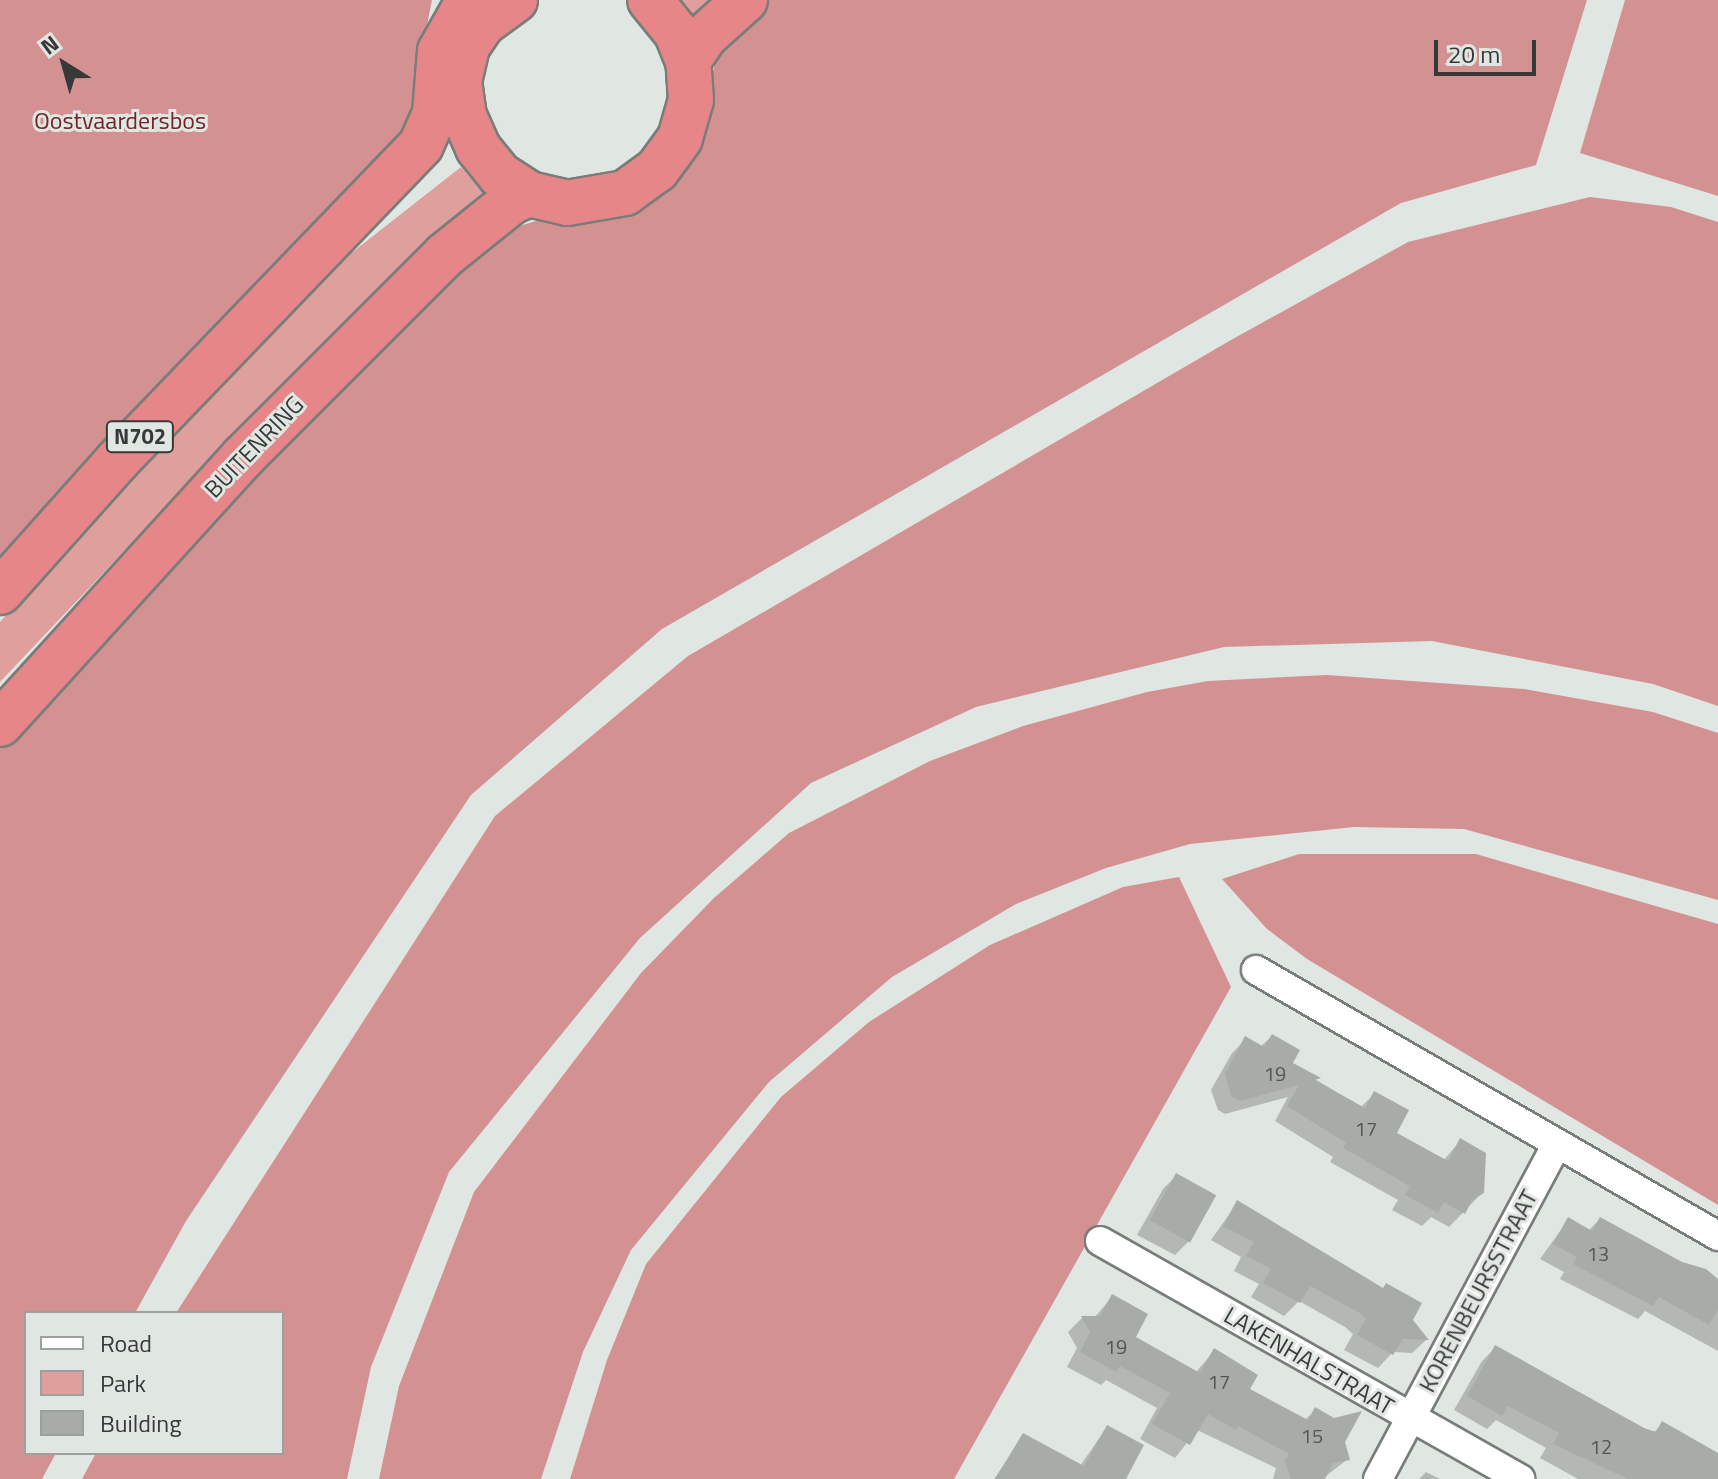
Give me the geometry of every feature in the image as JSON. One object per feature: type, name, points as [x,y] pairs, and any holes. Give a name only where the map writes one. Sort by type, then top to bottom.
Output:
[{"type":"highway","name":"N702","points":[[0,592],[117,461],[286,286],[373,218],[439,156],[451,103],[440,51],[468,10],[496,11],[515,0]]},
{"type":"highway","points":[[451,103],[488,162],[529,194],[587,203],[625,193],[657,170],[687,120],[688,61],[676,32],[650,0]]},
{"type":"highway","points":[[688,61],[705,36],[745,0]]},
{"type":"highway","name":"BUITENRING","points":[[0,724],[254,446],[445,255],[511,202],[529,194]]},
{"type":"street","points":[[1256,970],[1718,1236]]},
{"type":"street","name":"KORENBEURSSTRAAT","points":[[1378,1479],[1556,1145]]},
{"type":"street","name":"LAKENHALSTRAAT","points":[[1100,1241],[1520,1479]]},
{"type":"green space","name":"Oostvaardersbos","points":[[0,0],[432,0],[405,136],[56,495],[0,563]]},
{"type":"green space","points":[[677,0],[715,0],[693,15]]},
{"type":"green space","points":[[765,0],[1587,0],[1536,165],[1401,203],[662,629],[471,795],[186,1221],[136,1311],[24,1311],[24,1455],[55,1455],[42,1479],[0,1479],[0,749],[246,467],[493,234],[549,217],[585,220],[709,84],[721,45]]},
{"type":"green space","points":[[1625,0],[1718,0],[1718,196],[1580,153]]},
{"type":"green space","points":[[461,167],[487,197],[346,341],[219,451],[0,682],[0,622],[158,442],[322,276]]},
{"type":"green space","points":[[1590,197],[1671,207],[1718,222],[1718,706],[1653,684],[1432,641],[1224,647],[976,707],[811,783],[640,938],[449,1172],[371,1367],[347,1479],[82,1479],[95,1455],[284,1455],[284,1311],[177,1311],[495,816],[688,656],[1231,340],[1408,242]]},
{"type":"green space","points":[[1327,675],[1524,689],[1653,712],[1718,733],[1718,900],[1464,829],[1354,827],[1190,844],[1106,868],[1016,904],[892,977],[769,1082],[631,1250],[583,1352],[541,1479],[379,1479],[399,1386],[474,1192],[641,973],[714,898],[789,833],[930,761],[1023,726],[1147,692],[1208,681]]},
{"type":"green space","points":[[1299,854],[1476,854],[1718,924],[1718,1205],[1307,959],[1267,929],[1222,879]]},
{"type":"green space","points":[[1179,877],[1231,987],[954,1479],[570,1479],[607,1360],[646,1264],[781,1097],[869,1022],[990,945],[1123,887]]},
{"type":"building","points":[[1272,1034],[1300,1050],[1293,1063],[1321,1078],[1315,1080],[1365,1108],[1374,1091],[1409,1110],[1397,1133],[1448,1161],[1460,1138],[1486,1153],[1484,1193],[1472,1200],[1465,1214],[1444,1202],[1438,1213],[1405,1195],[1410,1186],[1343,1148],[1346,1143],[1287,1106],[1299,1085],[1240,1101],[1231,1096],[1225,1074],[1245,1036],[1264,1047]]},
{"type":"building","points":[[1176,1173],[1216,1195],[1190,1243],[1150,1220]]},
{"type":"building","points":[[1237,1200],[1383,1288],[1386,1283],[1422,1303],[1413,1320],[1429,1340],[1403,1339],[1393,1355],[1357,1335],[1366,1319],[1360,1313],[1310,1286],[1300,1303],[1263,1283],[1271,1269],[1246,1256],[1254,1242],[1223,1226]]},
{"type":"building","points":[[1568,1217],[1592,1231],[1600,1217],[1682,1262],[1706,1269],[1718,1279],[1718,1310],[1709,1325],[1659,1297],[1653,1306],[1573,1264],[1577,1257],[1553,1244]]},
{"type":"building","points":[[1112,1294],[1148,1314],[1136,1337],[1200,1373],[1214,1348],[1258,1375],[1250,1389],[1308,1420],[1315,1407],[1334,1418],[1362,1411],[1345,1442],[1350,1460],[1333,1463],[1325,1479],[1291,1479],[1285,1461],[1289,1454],[1238,1426],[1236,1430],[1208,1414],[1190,1445],[1152,1424],[1170,1393],[1120,1366],[1116,1372],[1080,1352],[1090,1332],[1081,1316],[1100,1316]]},
{"type":"building","points":[[1495,1345],[1644,1428],[1656,1432],[1662,1421],[1718,1453],[1718,1479],[1628,1479],[1553,1444],[1559,1433],[1508,1406],[1502,1416],[1467,1396]]},
{"type":"building","points":[[1107,1425],[1144,1445],[1126,1479],[995,1479],[1023,1433],[1084,1466]]}]
